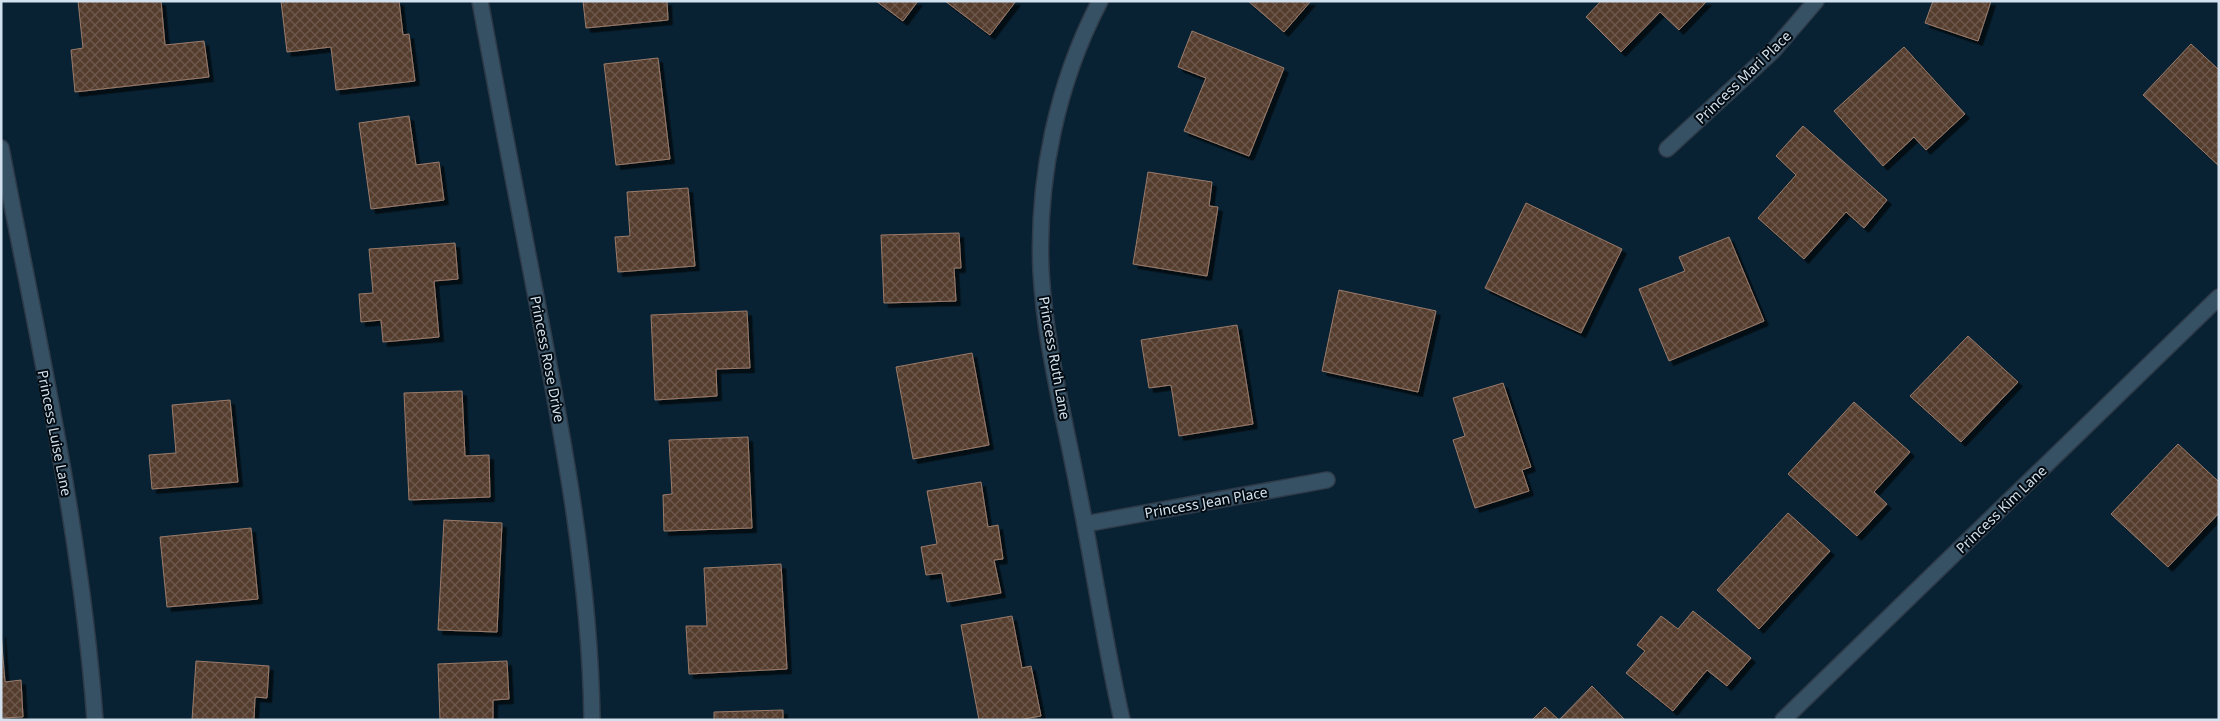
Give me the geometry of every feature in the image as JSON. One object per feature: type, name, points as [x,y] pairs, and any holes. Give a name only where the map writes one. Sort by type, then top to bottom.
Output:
[{"type":"street","name":"Princess Rose Drive","points":[[480,1],[549,362],[574,507],[584,584],[592,720]]},
{"type":"street","name":"Princess Ruth Lane","points":[[1100,1],[1072,66],[1056,120],[1045,179],[1040,238],[1047,321],[1122,720]]},
{"type":"street","name":"Princess Mari Place","points":[[1667,149],[1772,51],[1816,1]]},
{"type":"street","name":"Princess Luise Lane","points":[[1,148],[75,542],[88,634],[95,720]]},
{"type":"street","name":"Princess Kim Lane","points":[[1783,720],[2219,297]]},
{"type":"street","name":"Princess Jean Place","points":[[1085,524],[1327,480]]},
{"type":"building","points":[[78,1],[161,1],[165,45],[204,41],[209,77],[75,92],[71,50],[83,48]]},
{"type":"building","points":[[281,1],[399,1],[403,35],[409,34],[415,81],[336,90],[331,47],[287,52]]},
{"type":"building","points":[[583,1],[667,1],[668,20],[586,28]]},
{"type":"building","points":[[876,1],[918,1],[903,21]]},
{"type":"building","points":[[945,1],[1016,1],[990,35]]},
{"type":"building","points":[[1248,1],[1311,1],[1284,32]]},
{"type":"building","points":[[1601,1],[1707,1],[1679,30],[1660,12],[1621,52],[1586,17]]},
{"type":"building","points":[[1933,1],[1991,1],[1978,41],[1925,23]]},
{"type":"building","points":[[1192,31],[1284,68],[1249,156],[1184,131],[1206,78],[1178,67]]},
{"type":"building","points":[[2191,44],[2219,70],[2219,166],[2143,95]]},
{"type":"building","points":[[1904,47],[1965,114],[1926,150],[1914,137],[1883,166],[1834,111]]},
{"type":"building","points":[[658,58],[670,159],[616,165],[604,64]]},
{"type":"building","points":[[409,116],[416,165],[439,162],[444,200],[371,209],[359,123]]},
{"type":"building","points":[[1803,126],[1887,200],[1864,228],[1846,212],[1804,259],[1758,218],[1796,175],[1776,156]]},
{"type":"building","points":[[1148,172],[1212,182],[1209,206],[1218,207],[1207,276],[1133,264]]},
{"type":"building","points":[[688,188],[695,266],[618,272],[615,237],[630,236],[627,192]]},
{"type":"building","points":[[1526,203],[1622,249],[1581,333],[1485,288]]},
{"type":"building","points":[[959,233],[961,268],[954,268],[956,301],[884,303],[881,235]]},
{"type":"building","points":[[1729,237],[1764,321],[1669,361],[1639,289],[1685,271],[1679,257]]},
{"type":"building","points":[[455,243],[458,279],[434,281],[439,337],[383,342],[381,320],[361,322],[359,294],[373,293],[369,249]]},
{"type":"building","points":[[1339,290],[1436,311],[1418,392],[1322,371]]},
{"type":"building","points":[[747,311],[750,368],[716,369],[717,396],[655,400],[651,315]]},
{"type":"building","points":[[1237,325],[1253,424],[1179,436],[1171,385],[1149,388],[1141,340]]},
{"type":"building","points":[[1968,336],[2018,382],[1961,442],[1910,396]]},
{"type":"building","points":[[972,353],[989,445],[913,459],[896,367]]},
{"type":"building","points":[[1503,383],[1531,467],[1522,470],[1529,491],[1475,508],[1453,440],[1465,436],[1453,398]]},
{"type":"building","points":[[462,391],[465,456],[489,455],[490,497],[409,500],[404,393]]},
{"type":"building","points":[[230,400],[238,482],[152,489],[149,455],[176,453],[172,405]]},
{"type":"building","points":[[1854,402],[1910,452],[1874,492],[1887,504],[1857,536],[1788,474]]},
{"type":"building","points":[[748,437],[752,528],[664,531],[663,495],[672,494],[669,440]]},
{"type":"building","points":[[2178,444],[2219,482],[2219,513],[2168,567],[2111,514]]},
{"type":"building","points":[[981,482],[988,527],[998,525],[1003,559],[994,560],[1001,593],[947,602],[942,573],[926,575],[921,547],[937,544],[927,491]]},
{"type":"building","points":[[1788,513],[1830,551],[1759,629],[1717,590]]},
{"type":"building","points":[[444,520],[502,523],[497,632],[438,630]]},
{"type":"building","points":[[251,528],[258,599],[167,607],[160,537]]},
{"type":"building","points":[[781,564],[787,669],[689,674],[686,626],[707,626],[704,568]]},
{"type":"building","points":[[1693,611],[1751,658],[1727,686],[1707,670],[1673,711],[1626,673],[1645,651],[1637,645],[1661,616],[1678,629]]},
{"type":"building","points":[[1012,616],[1022,668],[1031,666],[1041,716],[1019,720],[979,720],[961,625]]},
{"type":"building","points":[[1,633],[5,682],[21,680],[23,717],[1,718]]},
{"type":"building","points":[[196,661],[269,666],[267,698],[255,697],[254,720],[192,720]]},
{"type":"building","points":[[507,661],[509,699],[493,700],[493,720],[440,720],[438,664]]},
{"type":"building","points":[[1592,686],[1625,720],[1559,720]]},
{"type":"building","points":[[1545,707],[1559,720],[1532,720]]},
{"type":"building","points":[[783,710],[783,720],[714,720],[714,712]]}]
